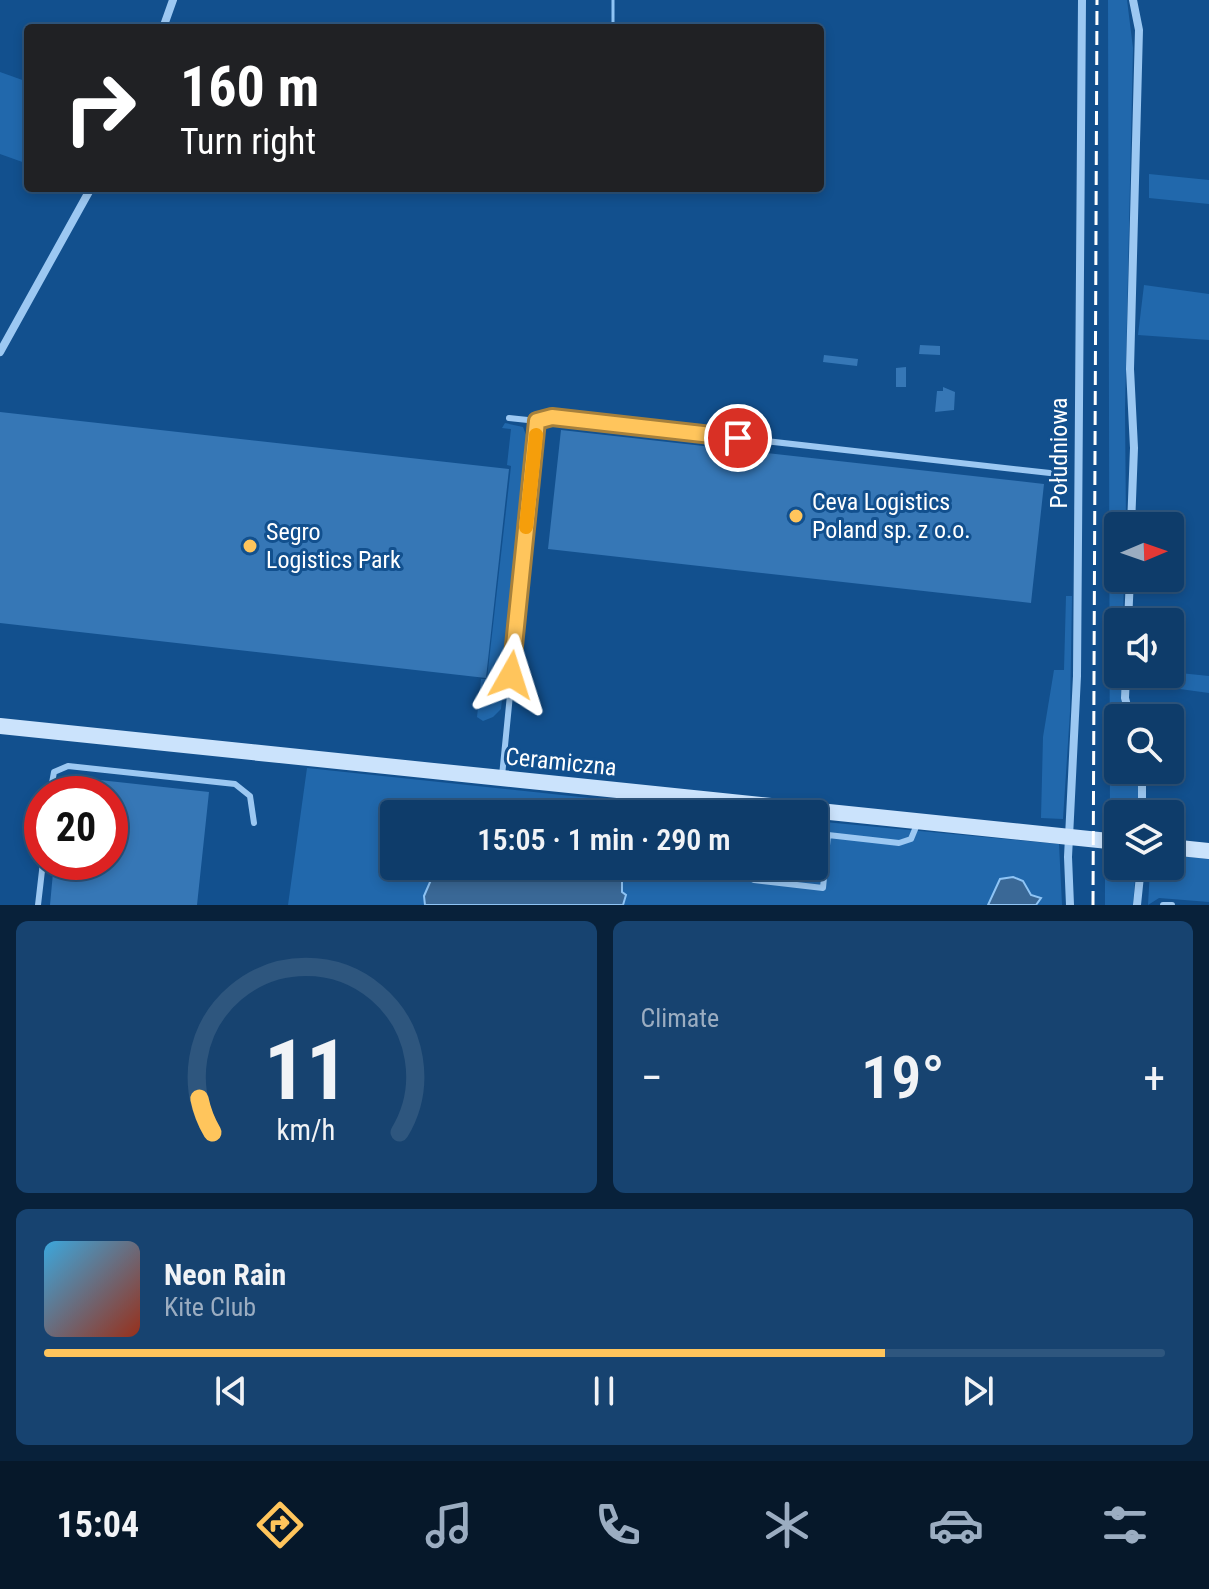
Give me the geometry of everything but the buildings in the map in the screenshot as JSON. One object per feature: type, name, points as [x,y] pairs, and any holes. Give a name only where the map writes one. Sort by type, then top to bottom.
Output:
[{"type":"main road","name":"Ceramiczna","points":[[0,726],[1104,841]]},
{"type":"main road","points":[[1184,848],[1209,851]]},
{"type":"street","points":[[164,24],[173,0]]},
{"type":"street","name":"Południowa","points":[[1070,905],[1069,837],[1077,676],[1082,0]]},
{"type":"street","points":[[1132,512],[1134,448],[1130,369],[1139,30],[1133,0]]},
{"type":"street","points":[[0,352],[89,192]]},
{"type":"street","points":[[1137,905],[1140,880]]},
{"type":"lane","points":[[509,418],[537,421],[552,417],[1050,473]]},
{"type":"lane","points":[[501,780],[537,421]]},
{"type":"lane","points":[[53,776],[54,772],[68,766],[235,784],[250,796],[254,823]]},
{"type":"lane","points":[[842,836],[844,814]]},
{"type":"lane","points":[[828,835],[899,843],[911,839],[918,822]]},
{"type":"lane","points":[[38,905],[41,880]]},
{"type":"lane","points":[[754,880],[823,888],[824,880]]},
{"type":"lane","points":[[1163,905],[1172,905]]},
{"type":"shaded area","points":[[1108,0],[1127,0],[1133,48],[1125,409],[1126,512],[1109,512]]},
{"type":"shaded area","points":[[0,72],[24,81],[24,163],[0,154]]},
{"type":"shaded area","points":[[1149,174],[1209,180],[1209,204],[1149,198]]},
{"type":"shaded area","points":[[1144,285],[1209,294],[1209,340],[1138,335]]},
{"type":"shaded area","points":[[505,423],[523,427],[529,443],[501,709],[483,721],[477,717],[481,679],[487,679],[511,466],[507,465],[511,429],[502,428]]},
{"type":"shaded area","points":[[1109,592],[1124,592],[1123,608],[1109,608]]},
{"type":"shaded area","points":[[1066,596],[1072,596],[1070,712],[1063,819],[1041,818],[1043,737],[1054,670],[1064,670]]},
{"type":"shaded area","points":[[1184,673],[1209,676],[1209,693],[1172,688],[1184,688]]},
{"type":"shaded area","points":[[1110,688],[1121,688],[1122,704],[1110,704]]},
{"type":"shaded area","points":[[307,768],[608,800],[380,800],[380,880],[828,880],[828,822],[1059,844],[1062,905],[288,905]]},
{"type":"shaded area","points":[[1110,784],[1138,784],[1138,800],[1110,800]]},
{"type":"shaded area","points":[[1184,856],[1209,859],[1209,902],[1159,898],[1148,905],[1149,880],[1184,880]]},
{"type":"shaded area","points":[[1013,877],[1023,881],[1031,895],[1041,898],[1036,905],[988,905],[1000,879]]},
{"type":"shaded area","points":[[431,880],[622,880],[622,892],[626,895],[623,905],[425,905],[424,896]]},
{"type":"shaded area","points":[[1105,880],[1135,880],[1133,905],[1105,905]]},
{"type":"waterway","points":[[613,0],[613,24]]},
{"type":"railway","points":[[1093,905],[1097,0]]},
{"type":"slow traffic","points":[[526,527],[536,435]]},
{"type":"place","name":"Ceva Logistics Poland sp. z o.o.","points":[[796,516]]},
{"type":"place","name":"Segro Logistics Park","points":[[250,546]]},
{"type":"route","points":[[511,675],[537,421],[552,417],[738,438]]}]
